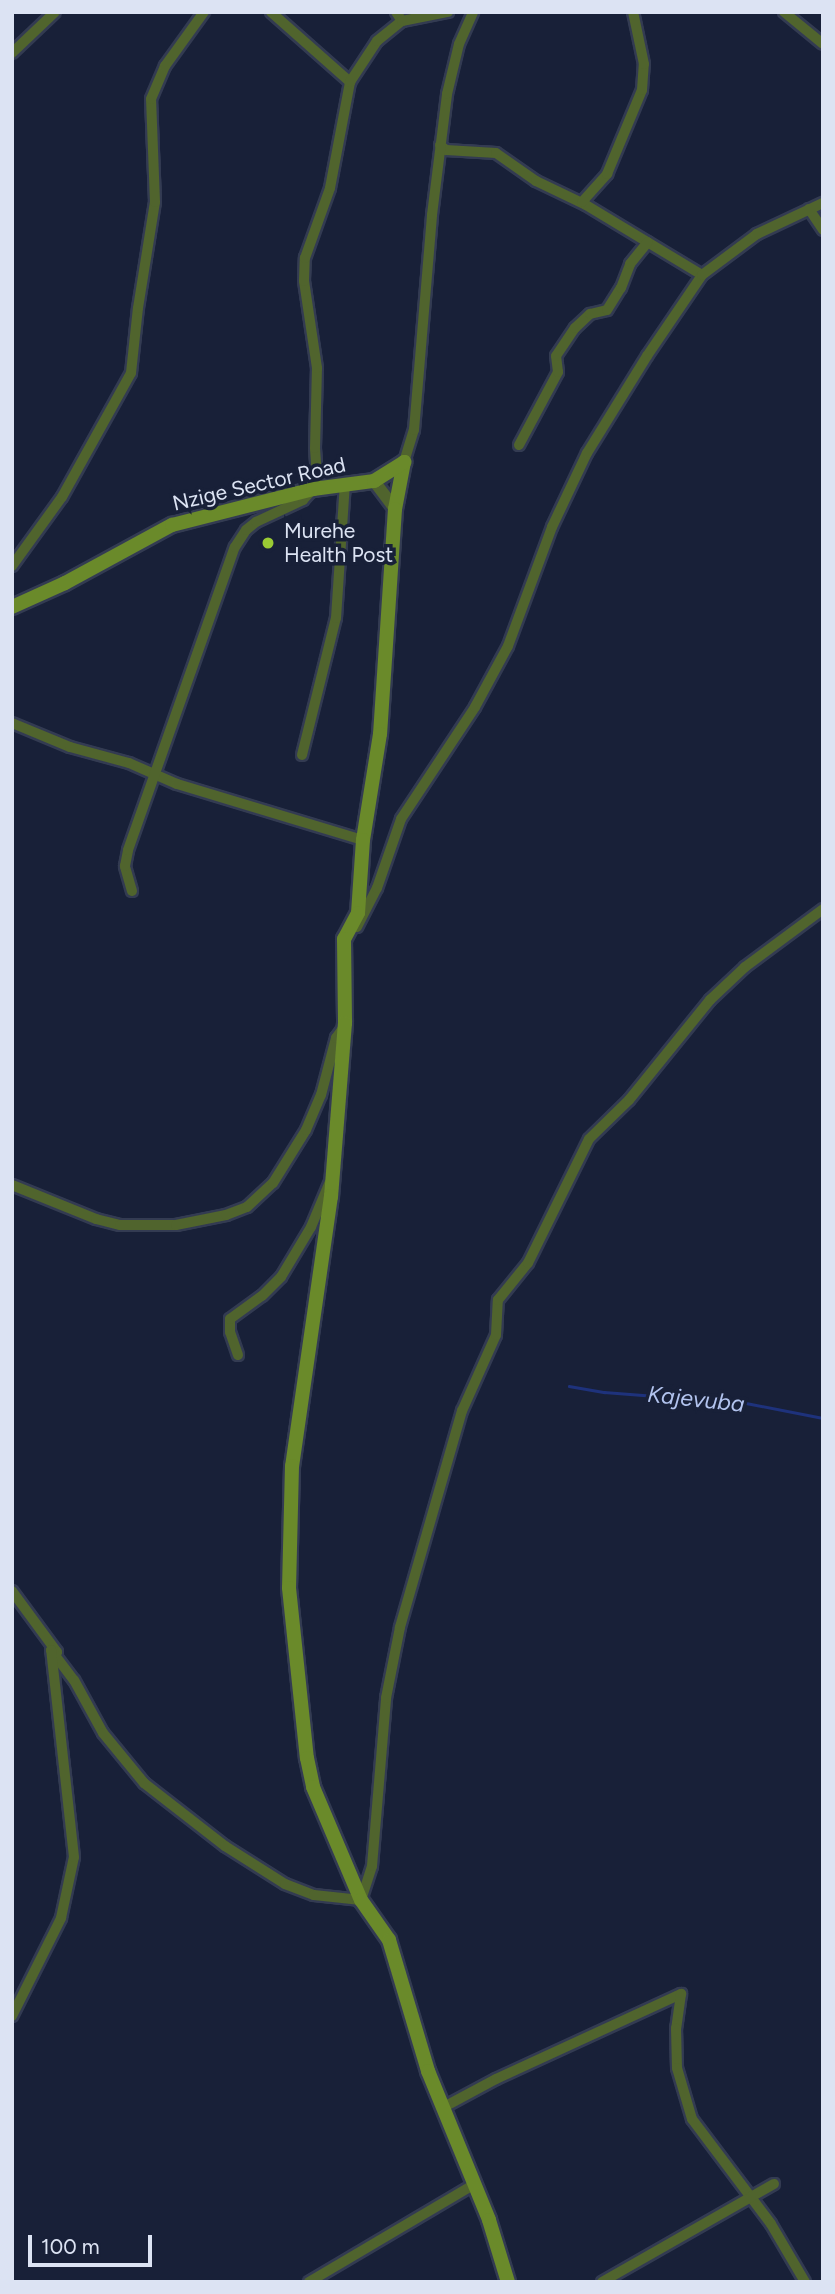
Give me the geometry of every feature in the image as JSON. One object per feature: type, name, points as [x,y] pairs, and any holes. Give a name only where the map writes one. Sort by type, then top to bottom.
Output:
[{"type":"main road","name":"Nzige Sector Road","points":[[12,607],[65,583],[172,525],[313,489],[374,481],[404,462]]},
{"type":"main road","points":[[404,462],[395,509],[380,734],[363,840],[358,913],[344,939],[345,1023],[333,1173],[292,1465],[289,1571],[309,1772],[361,1900],[389,1940],[428,2071],[499,2246],[508,2282]]},
{"type":"street","points":[[12,53],[55,12]]},
{"type":"street","points":[[13,565],[62,498],[131,373],[138,308],[155,202],[151,99],[165,66],[204,12]]},
{"type":"street","points":[[271,12],[350,82]]},
{"type":"street","points":[[132,891],[125,860],[153,775],[239,540],[256,522],[296,504],[313,489],[317,477],[317,368],[304,281],[305,258],[330,188],[350,82],[377,41],[399,17],[448,12]]},
{"type":"street","points":[[404,462],[414,430],[440,145],[453,68],[473,12]]},
{"type":"street","points":[[582,202],[607,174],[642,90],[644,64],[633,12]]},
{"type":"street","points":[[784,12],[823,44]]},
{"type":"street","points":[[440,145],[446,150],[496,153],[536,181],[582,202],[703,274]]},
{"type":"street","points":[[344,939],[355,930],[364,916],[408,805],[475,707],[508,646],[552,527],[587,453],[703,274],[757,234],[823,203]]},
{"type":"street","points":[[809,209],[823,230]]},
{"type":"street","points":[[519,445],[558,372],[556,356],[575,328],[590,314],[607,310],[621,288],[630,264],[648,242]]},
{"type":"street","points":[[374,481],[395,509]]},
{"type":"street","points":[[302,755],[336,618],[345,483]]},
{"type":"street","points":[[12,723],[70,747],[129,763],[153,775],[363,840]]},
{"type":"street","points":[[51,1650],[74,1679],[103,1733],[144,1783],[225,1846],[278,1880],[314,1895],[361,1900],[372,1866],[386,1698],[400,1627],[462,1410],[496,1335],[498,1300],[528,1263],[589,1139],[629,1100],[710,1000],[745,967],[823,909]]},
{"type":"street","points":[[12,1185],[96,1219],[120,1225],[176,1225],[226,1215],[247,1207],[273,1183],[306,1130],[321,1095],[336,1038],[345,1023]]},
{"type":"street","points":[[239,1355],[230,1332],[230,1319],[262,1297],[281,1278],[311,1227],[333,1173]]},
{"type":"street","points":[[12,1591],[57,1652],[51,1650]]},
{"type":"street","points":[[12,2016],[61,1918],[74,1857],[51,1650]]},
{"type":"street","points":[[442,2108],[496,2079],[681,1994],[676,2028],[677,2068],[692,2119],[771,2224],[805,2282]]},
{"type":"street","points":[[309,2282],[384,2235],[475,2184]]},
{"type":"street","points":[[602,2282],[774,2184]]},
{"type":"waterway","name":"Kajevuba","points":[[569,1386],[604,1392],[746,1403],[823,1418]]},
{"type":"place","name":"Murehe Health Post","points":[[268,543]]}]
